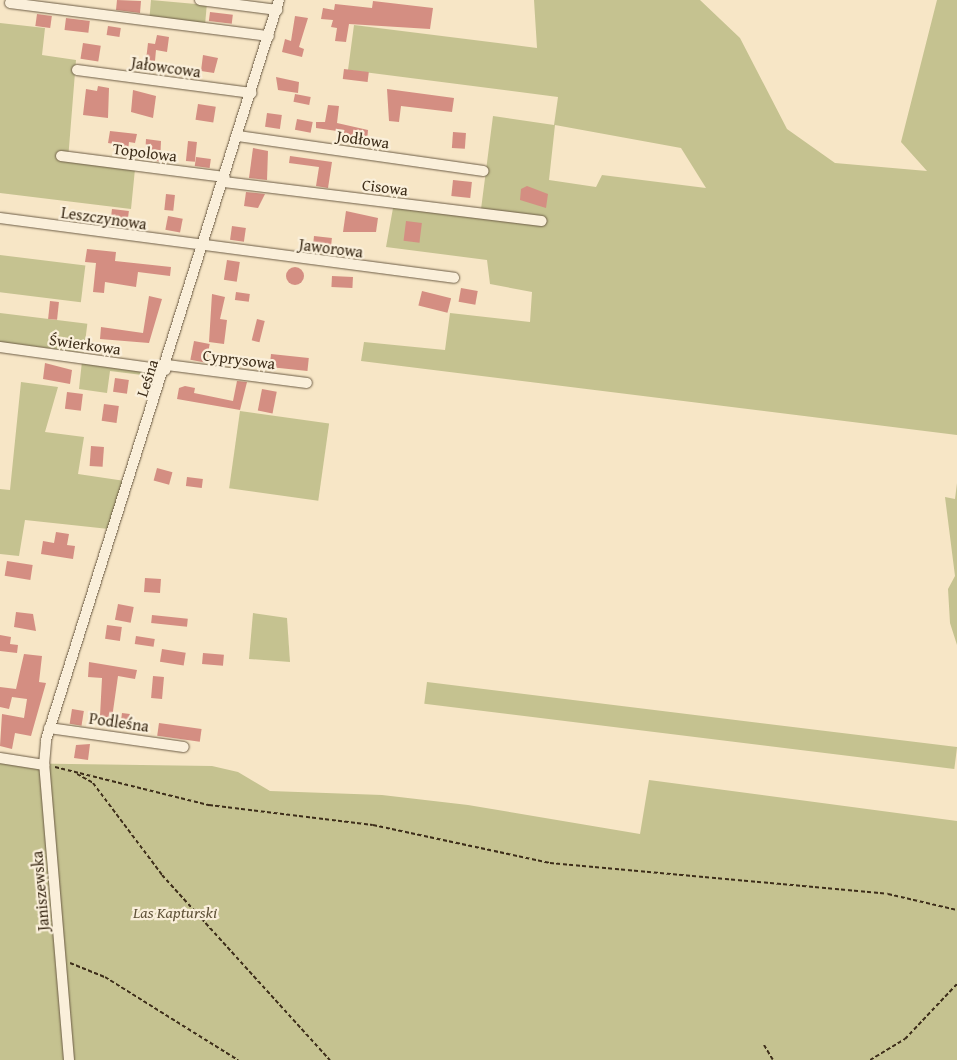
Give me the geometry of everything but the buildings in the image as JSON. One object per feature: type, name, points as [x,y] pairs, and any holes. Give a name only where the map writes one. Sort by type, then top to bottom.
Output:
[{"type":"street","points":[[200,0],[278,5]]},
{"type":"street","points":[[10,2],[269,36]]},
{"type":"street","name":"Leśna","points":[[44,765],[49,728],[166,368],[278,5]]},
{"type":"street","name":"Jałowcowa","points":[[77,70],[251,93]]},
{"type":"street","name":"Jodłowa","points":[[238,136],[484,171]]},
{"type":"street","name":"Topolowa","points":[[62,156],[225,180]]},
{"type":"street","name":"Cisowa","points":[[225,180],[542,221]]},
{"type":"street","name":"Leszczynowa","points":[[0,218],[204,247]]},
{"type":"street","name":"Jaworowa","points":[[204,247],[454,278]]},
{"type":"street","name":"Świerkowa","points":[[0,348],[166,368]]},
{"type":"street","name":"Cyprysowa","points":[[166,368],[308,383]]},
{"type":"street","name":"Podleśna","points":[[49,728],[184,746]]},
{"type":"street","points":[[0,758],[44,765]]},
{"type":"street","name":"Janiszewska","points":[[44,765],[69,1060]]},
{"type":"path","points":[[44,765],[209,805],[373,825],[550,863],[888,894],[957,910]]},
{"type":"path","points":[[76,772],[94,783],[162,875],[330,1060]]},
{"type":"path","points":[[61,962],[105,978],[238,1060]]},
{"type":"path","points":[[870,1060],[906,1039],[957,984]]},
{"type":"path","points":[[764,1045],[774,1060]]},
{"type":"green space","points":[[151,0],[207,5],[205,23],[149,18]]},
{"type":"green space","points":[[534,0],[700,0],[740,38],[787,129],[835,163],[927,171],[901,142],[937,0],[957,0],[957,435],[361,361],[364,342],[445,350],[450,313],[530,322],[532,292],[490,284],[487,260],[386,247],[393,208],[480,217],[493,116],[554,125],[558,97],[348,70],[354,25],[537,48]],"holes":[[[555,125],[681,148],[706,188],[602,175],[596,187],[549,180]]]},
{"type":"green space","points":[[0,23],[45,28],[42,55],[76,60],[68,160],[135,169],[131,209],[0,193]]},
{"type":"green space","points":[[0,255],[85,265],[81,302],[0,292]]},
{"type":"green space","points":[[0,313],[87,324],[84,353],[0,342]]},
{"type":"green space","points":[[82,361],[157,371],[151,382],[142,375],[110,371],[107,393],[79,389]]},
{"type":"green space","points":[[21,382],[58,387],[45,432],[84,437],[78,474],[125,481],[109,529],[25,520],[19,556],[0,554],[0,489],[10,490]]},
{"type":"green space","points":[[240,411],[329,424],[318,501],[229,488]]},
{"type":"green space","points":[[957,483],[957,645],[950,623],[948,589],[955,576],[945,497],[955,499]]},
{"type":"green space","points":[[253,613],[287,618],[290,662],[249,659]]},
{"type":"green space","points":[[427,682],[957,747],[954,769],[424,704]]},
{"type":"green space","name":"Las Kapturski","points":[[0,763],[212,766],[238,772],[270,791],[382,795],[468,805],[640,834],[649,780],[957,821],[957,1060],[0,1060]]}]
